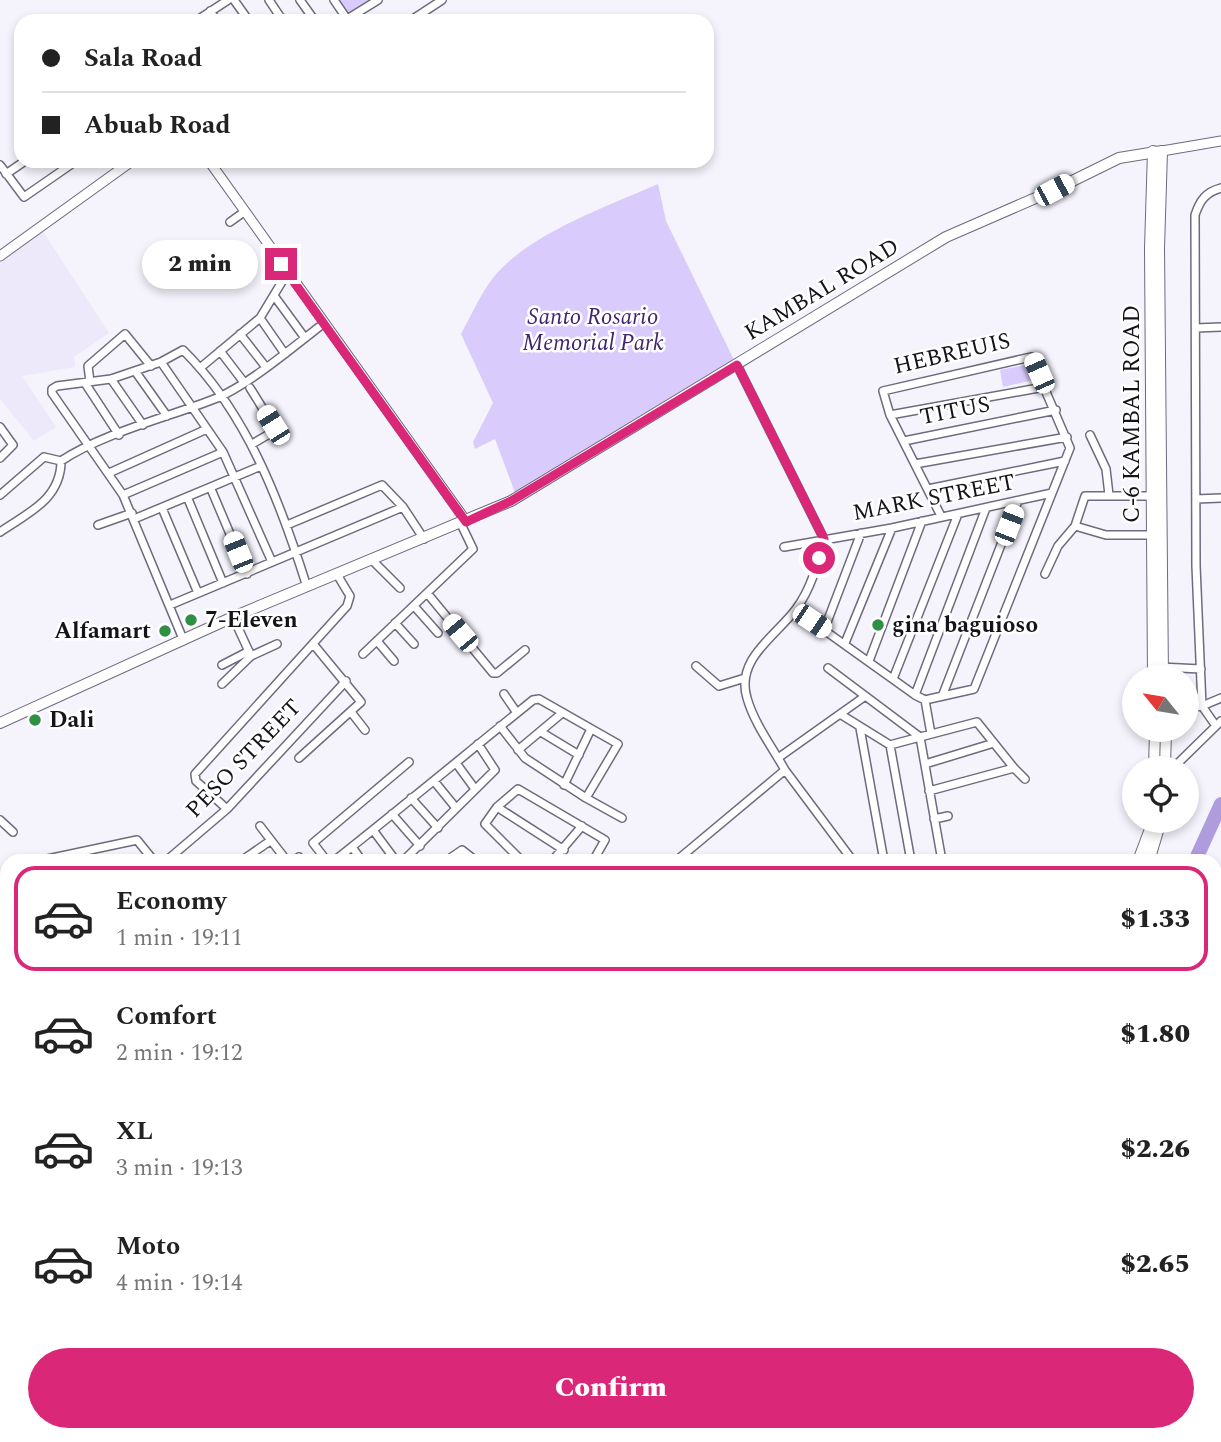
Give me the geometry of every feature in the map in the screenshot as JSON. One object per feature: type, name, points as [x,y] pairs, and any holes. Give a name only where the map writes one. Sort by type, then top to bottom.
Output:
[{"type":"main road","name":"KAMBAL ROAD","points":[[0,723],[233,617],[338,576],[511,501],[946,237],[1054,190],[1119,158],[1157,151]]},
{"type":"main road","name":"C-6 KAMBAL ROAD","points":[[1157,151],[1150,248],[1152,496],[1157,535]]},
{"type":"main road","name":"C-6 KAMBAL ROAD","points":[[1157,151],[1158,665]]},
{"type":"main road","points":[[1141,854],[1148,833]]},
{"type":"main road","points":[[1151,854],[1157,833]]},
{"type":"street","points":[[206,14],[228,0]]},
{"type":"street","points":[[234,0],[245,14]]},
{"type":"street","points":[[355,14],[378,0]]},
{"type":"street","points":[[421,14],[442,0]]},
{"type":"street","name":"KAMBAL ROAD","points":[[1157,151],[1221,141]]},
{"type":"street","points":[[0,165],[23,197],[66,168]]},
{"type":"street","points":[[6,174],[15,168]]},
{"type":"street","points":[[0,256],[122,168]]},
{"type":"street","points":[[214,168],[463,523],[473,549],[363,654]]},
{"type":"street","points":[[1185,756],[1219,723],[1202,706],[1196,499],[1195,215],[1205,196],[1221,188]]},
{"type":"street","points":[[230,222],[244,212]]},
{"type":"street","points":[[200,368],[260,318],[283,280]]},
{"type":"street","points":[[275,297],[305,338]]},
{"type":"street","points":[[260,318],[285,354]]},
{"type":"street","points":[[0,495],[44,457],[61,461],[143,425],[220,396],[285,354],[319,327]]},
{"type":"street","points":[[1196,328],[1221,327]]},
{"type":"street","points":[[119,435],[88,383],[88,366],[125,334],[151,366]]},
{"type":"street","points":[[240,334],[265,366]]},
{"type":"street","points":[[183,639],[123,495],[52,389],[111,379],[162,362],[180,351],[200,368],[252,444],[287,525],[307,587]]},
{"type":"street","points":[[220,351],[243,381]]},
{"type":"street","name":"HEBREUIS","points":[[890,415],[883,395],[886,389],[1028,357],[1033,360],[1045,387]]},
{"type":"street","points":[[162,362],[223,452],[272,562]]},
{"type":"street","points":[[737,365],[824,539],[805,594],[796,610],[765,640],[745,678],[747,697],[785,770],[848,854]]},
{"type":"street","points":[[135,371],[167,416]]},
{"type":"street","points":[[111,379],[143,425]]},
{"type":"street","points":[[796,610],[925,700],[971,690],[976,686],[1070,448],[1045,387],[890,415],[941,516]]},
{"type":"street","points":[[250,388],[274,428],[252,444]]},
{"type":"street","name":"TITUS","points":[[904,441],[1056,410]]},
{"type":"street","points":[[0,427],[12,442],[12,448],[0,458]]},
{"type":"street","points":[[109,473],[207,429]]},
{"type":"street","points":[[1090,436],[1106,469],[1109,495]]},
{"type":"street","points":[[915,464],[1067,437]]},
{"type":"street","points":[[123,495],[223,452]]},
{"type":"street","points":[[0,532],[47,499],[61,474],[61,461]]},
{"type":"street","points":[[928,489],[1065,461]]},
{"type":"street","points":[[98,525],[163,509],[261,467]]},
{"type":"street","points":[[287,525],[378,485],[386,487],[424,540]]},
{"type":"street","points":[[211,489],[247,574]]},
{"type":"street","name":"MARK STREET","points":[[784,547],[892,528],[1052,493]]},
{"type":"street","points":[[1045,573],[1058,546],[1075,526],[1085,496],[1152,496]]},
{"type":"street","points":[[1196,499],[1221,498]]},
{"type":"street","points":[[188,499],[223,583]]},
{"type":"street","points":[[943,694],[1018,501]]},
{"type":"street","points":[[170,605],[402,507]]},
{"type":"street","points":[[915,695],[986,508]]},
{"type":"street","points":[[163,509],[198,593]]},
{"type":"street","points":[[893,679],[958,514]]},
{"type":"street","points":[[869,661],[922,521]]},
{"type":"street","points":[[1075,526],[1106,535],[1157,535]]},
{"type":"street","points":[[845,643],[892,528]]},
{"type":"street","points":[[824,630],[861,533]]},
{"type":"street","points":[[373,561],[400,588]]},
{"type":"street","points":[[227,809],[196,781],[195,774],[350,602],[349,592],[338,576]]},
{"type":"street","points":[[427,593],[493,673],[497,673],[525,650]]},
{"type":"street","points":[[414,606],[438,633]]},
{"type":"street","points":[[233,617],[250,653]]},
{"type":"street","points":[[395,623],[414,644]]},
{"type":"street","points":[[377,641],[394,661]]},
{"type":"street","points":[[222,664],[277,644]]},
{"type":"street","points":[[299,758],[351,712],[360,698],[314,645]]},
{"type":"street","points":[[222,684],[250,653]]},
{"type":"street","points":[[696,666],[719,686],[745,678]]},
{"type":"street","points":[[828,668],[920,737],[941,854]]},
{"type":"street","name":"PESO STREET","points":[[174,854],[227,809],[346,681]]},
{"type":"street","points":[[504,694],[517,713]]},
{"type":"street","points":[[778,758],[864,697]]},
{"type":"street","points":[[1199,706],[1221,698]]},
{"type":"street","points":[[343,854],[500,726],[539,699],[561,714],[618,744],[586,798]]},
{"type":"street","points":[[925,700],[931,734]]},
{"type":"street","points":[[351,712],[365,730]]},
{"type":"street","points":[[518,750],[561,714]]},
{"type":"street","points":[[840,714],[890,745],[977,722],[1025,779]]},
{"type":"street","points":[[500,726],[518,750],[564,785],[622,818]]},
{"type":"street","points":[[860,728],[883,854]]},
{"type":"street","points":[[564,785],[591,729]]},
{"type":"street","points":[[541,732],[579,755]]},
{"type":"street","points":[[925,764],[994,743]]},
{"type":"street","points":[[411,854],[496,769],[478,744]]},
{"type":"street","points":[[890,745],[910,854]]},
{"type":"street","points":[[322,854],[313,843],[409,762]]},
{"type":"street","points":[[456,763],[475,789]]},
{"type":"street","points":[[929,791],[1014,768]]},
{"type":"street","points":[[684,854],[785,770]]},
{"type":"street","points":[[434,781],[456,808]]},
{"type":"street","points":[[515,854],[486,826],[497,807],[518,789],[606,842],[598,854]]},
{"type":"street","points":[[411,799],[438,828]]},
{"type":"street","points":[[497,807],[564,850]]},
{"type":"street","points":[[392,814],[420,846]]},
{"type":"street","points":[[934,819],[948,816]]},
{"type":"street","points":[[0,820],[13,832]]},
{"type":"street","points":[[260,826],[281,854]]},
{"type":"street","points":[[560,854],[582,826]]},
{"type":"street","points":[[373,830],[391,854]]},
{"type":"street","points":[[71,854],[137,840],[148,854]]},
{"type":"street","points":[[251,854],[270,841]]},
{"type":"street","points":[[352,847],[357,854]]},
{"type":"shaded area","points":[[42,230],[109,333],[74,357],[75,367],[22,376],[56,427],[34,441],[0,399],[0,259]]},
{"type":"green space","points":[[338,0],[371,0],[372,3],[347,14]]},
{"type":"green space","name":"Santo Rosario Memorial Park","points":[[658,184],[666,221],[736,364],[517,498],[495,439],[475,449],[473,442],[493,403],[461,334],[487,287],[512,258],[573,221]]},
{"type":"green space","points":[[1031,364],[1034,380],[1003,387],[1000,370]]},
{"type":"waterway","points":[[1198,854],[1221,804]]},
{"type":"place","name":"7-Eleven","points":[[191,620]]},
{"type":"place","name":"gina baguioso","points":[[878,625]]},
{"type":"place","name":"Alfamart","points":[[165,631]]},
{"type":"place","name":"Dali","points":[[35,720]]},
{"type":"route","points":[[281,264],[466,522],[511,501],[737,365],[824,539],[819,558]]}]
